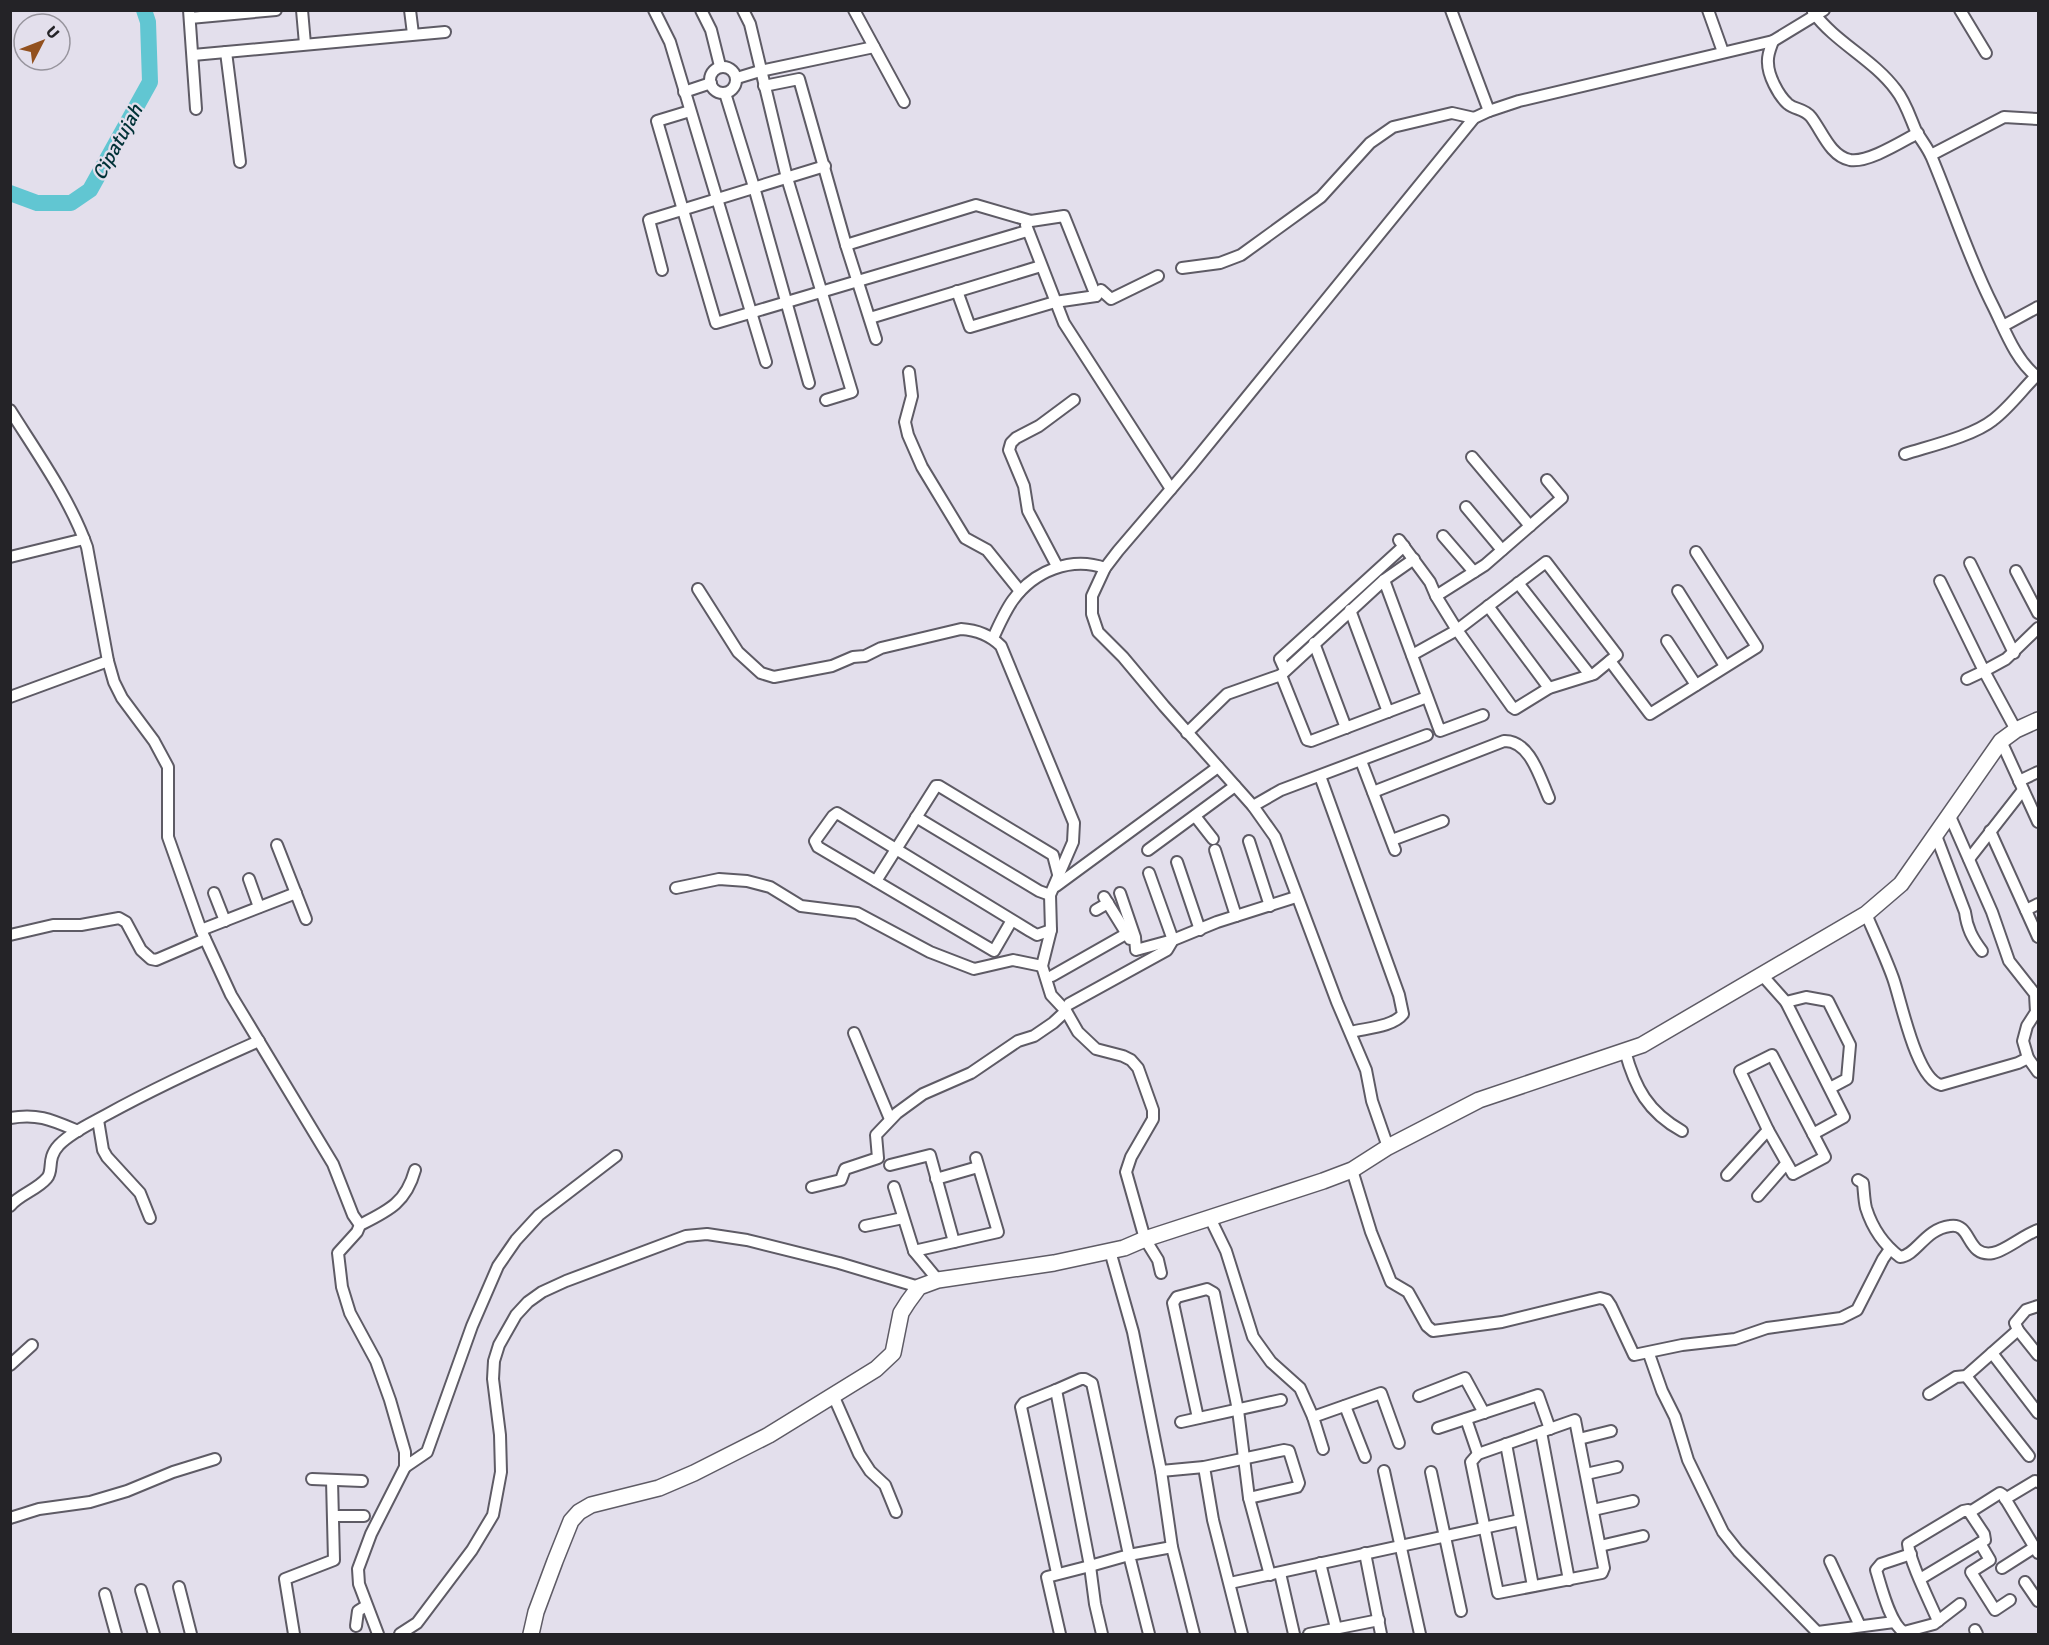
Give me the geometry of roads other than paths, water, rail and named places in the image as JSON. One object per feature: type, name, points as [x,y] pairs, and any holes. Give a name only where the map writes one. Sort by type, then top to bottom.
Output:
[{"type":"street","points":[[196,109],[190,14],[276,10]]},
{"type":"street","points":[[302,10],[305,44]]},
{"type":"street","points":[[410,10],[413,34]]},
{"type":"street","points":[[654,10],[670,42],[766,362]]},
{"type":"street","points":[[701,10],[711,30],[720,66]]},
{"type":"street","points":[[743,10],[750,24],[787,178],[852,392],[826,400]]},
{"type":"street","points":[[854,10],[904,102]]},
{"type":"street","points":[[1451,10],[1489,111]]},
{"type":"street","points":[[1708,10],[1723,52]]},
{"type":"street","points":[[1960,10],[1986,53]]},
{"type":"street","points":[[1388,1147],[1372,1101],[1366,1070],[1337,1002],[1275,837],[1253,806],[1123,657],[1098,632],[1092,614],[1092,596],[1105,568],[1474,118],[1530,98],[1773,40],[1817,12],[1840,40],[1886,78],[1898,91],[1918,134],[1931,155],[1975,267],[2003,326],[2028,370],[2037,375],[1995,419],[1986,425],[1905,454]]},
{"type":"street","points":[[193,55],[445,32]]},
{"type":"street","points":[[1773,40],[1767,61],[1780,92],[1788,105],[1807,112],[1826,141],[1840,156],[1851,160],[1862,160],[1918,134]]},
{"type":"street","points":[[737,78],[874,47]]},
{"type":"street","points":[[226,52],[240,162]]},
{"type":"street","points":[[720,66],[730,68],[737,78],[735,86],[725,93],[717,92],[711,83],[712,73],[720,66]]},
{"type":"street","points":[[764,86],[799,79],[846,245],[876,339]]},
{"type":"street","points":[[684,92],[711,83]]},
{"type":"street","points":[[725,93],[809,383]]},
{"type":"street","points":[[690,111],[657,121],[716,323],[1027,231]]},
{"type":"street","points":[[1182,268],[1220,263],[1241,255],[1321,197],[1370,144],[1393,127],[1452,113],[1474,118]]},
{"type":"street","points":[[1931,155],[2004,117],[2038,119]]},
{"type":"street","points":[[662,270],[649,220],[825,166]]},
{"type":"street","points":[[846,245],[976,204],[1031,221],[1064,216],[1096,296]]},
{"type":"street","points":[[1024,219],[1054,302],[1071,333],[1171,489]]},
{"type":"street","points":[[870,318],[1041,266]]},
{"type":"street","points":[[957,291],[970,327],[1054,302],[1096,296],[1101,291],[1111,299],[1158,276]]},
{"type":"street","points":[[2003,326],[2038,308]]},
{"type":"street","points":[[909,372],[912,396],[905,422],[921,467],[965,538],[987,550],[1020,591]]},
{"type":"street","points":[[1057,566],[1028,511],[1024,486],[1009,450],[1016,438],[1039,426],[1074,400]]},
{"type":"street","points":[[10,410],[77,522],[84,539],[114,682],[122,698],[154,741],[168,767],[168,837],[203,935],[221,976],[333,1164],[353,1215],[360,1225]]},
{"type":"street","points":[[1472,457],[1530,526]]},
{"type":"street","points":[[1436,596],[1474,572],[1562,498],[1547,480]]},
{"type":"street","points":[[1466,507],[1502,550]]},
{"type":"street","points":[[1443,536],[1474,572]]},
{"type":"street","points":[[10,557],[84,539]]},
{"type":"street","points":[[1188,733],[1227,694],[1283,673],[1293,655],[1401,543],[1430,582],[1457,630],[1512,707],[1517,709],[1548,688],[1590,675],[1617,655],[1545,562],[1457,630],[1412,655]]},
{"type":"street","points":[[1610,661],[1650,714],[1757,647],[1696,552]]},
{"type":"street","points":[[1293,655],[1314,643],[1384,580],[1414,559]]},
{"type":"street","points":[[993,638],[1011,603],[1020,591],[1057,566],[1075,562],[1090,562],[1105,568]]},
{"type":"street","points":[[1970,563],[2014,652]]},
{"type":"street","points":[[2016,571],[2038,613]]},
{"type":"street","points":[[1384,580],[1440,731],[1483,715]]},
{"type":"street","points":[[1940,581],[2016,730]]},
{"type":"street","points":[[1518,583],[1590,675]]},
{"type":"street","points":[[698,589],[738,652],[761,673],[774,677],[832,666],[853,657],[865,656],[881,648],[961,629],[973,629],[993,638],[1001,646],[1074,823],[1073,842],[1054,887]]},
{"type":"street","points":[[1678,591],[1725,666]]},
{"type":"street","points":[[1488,606],[1548,688]]},
{"type":"street","points":[[1350,610],[1388,712]]},
{"type":"street","points":[[1967,679],[2006,659],[2038,628]]},
{"type":"street","points":[[1667,641],[1696,685]]},
{"type":"street","points":[[1314,643],[1346,728]]},
{"type":"street","points":[[10,697],[108,661]]},
{"type":"street","points":[[1283,673],[1307,740],[1311,741],[1427,697]]},
{"type":"street","points":[[531,1635],[536,1612],[555,1561],[571,1521],[579,1512],[591,1505],[659,1488],[694,1473],[769,1435],[876,1369],[889,1358],[895,1347],[901,1314],[919,1287],[938,1280],[1054,1263],[1124,1248],[1352,1170],[1388,1147],[1479,1100],[1642,1045],[1866,914],[1901,884],[2001,741],[2016,730],[2038,720]]},
{"type":"street","points":[[1253,806],[1281,790],[1427,735]]},
{"type":"street","points":[[1373,792],[1504,741],[1510,741],[1519,745],[1529,756],[1549,798]]},
{"type":"street","points":[[2001,741],[2038,822]]},
{"type":"street","points":[[1361,761],[1394,844],[1443,821]]},
{"type":"street","points":[[916,817],[1039,891],[1054,887],[1218,767]]},
{"type":"street","points":[[1969,859],[2021,785],[2038,772]]},
{"type":"street","points":[[1320,776],[1399,995],[1403,1014],[1400,1018],[1382,1025],[1351,1032]]},
{"type":"street","points":[[876,881],[936,786],[1053,855],[1054,887],[1051,930],[1042,966],[1051,995],[1068,1007],[1078,1032],[1096,1049],[1131,1060],[1138,1068],[1142,1078],[1153,1110],[1153,1119],[1131,1157],[1126,1172],[1145,1239],[1158,1260],[1161,1273]]},
{"type":"street","points":[[1148,850],[1235,786]]},
{"type":"street","points":[[1012,920],[994,951],[818,846],[815,841],[837,813],[1037,935],[1051,930]]},
{"type":"street","points":[[1949,814],[1992,912],[2009,961],[2035,994],[2036,1012],[2027,1026],[2023,1041],[2028,1058],[2038,1072]]},
{"type":"street","points":[[1195,816],[1214,845],[1236,916]]},
{"type":"street","points":[[1990,831],[2038,937]]},
{"type":"street","points":[[1935,833],[1965,912],[1966,926],[1982,951]]},
{"type":"street","points":[[1249,841],[1270,906]]},
{"type":"street","points":[[278,846],[306,919]]},
{"type":"street","points":[[1177,862],[1200,930]]},
{"type":"street","points":[[1149,873],[1173,940]]},
{"type":"street","points":[[249,879],[260,907]]},
{"type":"street","points":[[676,888],[719,879],[747,881],[770,887],[801,906],[857,913],[930,951],[975,969],[1013,960],[1042,966]]},
{"type":"street","points":[[214,893],[225,921]]},
{"type":"street","points":[[10,935],[53,925],[81,925],[119,918],[126,922],[146,956],[156,960],[225,921],[296,893]]},
{"type":"street","points":[[1120,893],[1135,937],[1136,950]]},
{"type":"street","points":[[1136,950],[1173,940],[1236,916],[1296,897]]},
{"type":"street","points":[[1096,910],[1106,900],[1144,962]]},
{"type":"street","points":[[2026,910],[2038,904]]},
{"type":"street","points":[[1866,914],[1893,978],[1917,1053],[1936,1083],[1941,1084],[2018,1063],[2028,1058]]},
{"type":"street","points":[[1052,976],[1126,934]]},
{"type":"street","points":[[812,1187],[841,1180],[846,1169],[878,1158],[876,1135],[890,1119],[923,1094],[971,1073],[1018,1041],[1034,1036],[1053,1023],[1068,1007],[1167,950],[1173,940]]},
{"type":"street","points":[[1762,975],[1786,1002],[1845,1117],[1813,1134]]},
{"type":"street","points":[[1786,1002],[1806,997],[1828,1001],[1850,1045],[1847,1079],[1830,1088]]},
{"type":"street","points":[[854,1033],[890,1119]]},
{"type":"street","points":[[10,1206],[46,1179],[50,1174],[50,1158],[53,1153],[66,1139],[78,1131],[137,1098],[259,1041]]},
{"type":"street","points":[[1625,1051],[1631,1074],[1650,1106],[1664,1121],[1682,1131]]},
{"type":"street","points":[[1772,1055],[1825,1158],[1793,1174],[1768,1130],[1740,1071],[1772,1055]]},
{"type":"street","points":[[10,1118],[41,1116],[78,1131]]},
{"type":"street","points":[[98,1120],[103,1150],[140,1192],[150,1218]]},
{"type":"street","points":[[1727,1175],[1768,1130]]},
{"type":"street","points":[[890,1164],[930,1155],[954,1242]]},
{"type":"street","points":[[405,1467],[427,1452],[483,1298],[507,1251],[539,1215],[615,1156]]},
{"type":"street","points":[[914,1251],[998,1232],[977,1163],[936,1179]]},
{"type":"street","points":[[1758,1196],[1786,1164]]},
{"type":"street","points":[[378,1635],[359,1584],[358,1569],[371,1534],[405,1467],[405,1452],[376,1361],[350,1313],[342,1287],[338,1253],[357,1233],[360,1225],[396,1206],[411,1185],[415,1170]]},
{"type":"street","points":[[1352,1170],[1371,1232],[1391,1282],[1394,1286],[1405,1289],[1429,1328],[1434,1331],[1502,1322],[1604,1298],[1611,1306],[1635,1355],[1649,1354],[1682,1345],[1734,1339],[1767,1329],[1846,1317],[1857,1310],[1882,1259],[1890,1249]]},
{"type":"street","points":[[1857,1180],[1863,1183],[1867,1210],[1879,1235],[1900,1257],[1910,1254],[1934,1230],[1952,1225],[1965,1231],[1975,1249],[1993,1253],[2038,1230]]},
{"type":"street","points":[[894,1187],[914,1251],[938,1280]]},
{"type":"street","points":[[865,1226],[903,1218]]},
{"type":"street","points":[[1210,1218],[1226,1251],[1253,1337],[1271,1362],[1300,1388],[1323,1449]]},
{"type":"street","points":[[400,1635],[417,1623],[425,1613],[472,1550],[493,1515],[501,1472],[500,1435],[493,1379],[494,1361],[499,1345],[516,1315],[542,1292],[686,1236],[707,1234],[747,1240],[839,1263],[919,1287]]},
{"type":"street","points":[[1110,1251],[1133,1332],[1161,1471],[1172,1547],[1194,1635]]},
{"type":"street","points":[[1198,1418],[1173,1303],[1177,1297],[1207,1289],[1214,1293],[1238,1410],[1249,1498],[1294,1635]]},
{"type":"street","points":[[2038,1306],[2025,1310],[2015,1323],[2038,1355]]},
{"type":"street","points":[[1929,1394],[1956,1377],[1966,1376],[2018,1330]]},
{"type":"street","points":[[10,1365],[32,1345]]},
{"type":"street","points":[[1992,1353],[2038,1413]]},
{"type":"street","points":[[1649,1354],[1662,1391],[1675,1417],[1688,1460],[1723,1532],[1737,1551],[1818,1633],[1894,1622]]},
{"type":"street","points":[[1966,1376],[2028,1456]]},
{"type":"street","points":[[1419,1396],[1465,1378],[1484,1413]]},
{"type":"street","points":[[1057,1573],[1021,1407],[1024,1403],[1081,1379],[1092,1383],[1129,1555],[1149,1635]]},
{"type":"street","points":[[1056,1390],[1102,1635]]},
{"type":"street","points":[[1313,1418],[1381,1394],[1399,1443]]},
{"type":"street","points":[[834,1395],[859,1454],[870,1471],[885,1485],[896,1512]]},
{"type":"street","points":[[1438,1428],[1538,1395],[1546,1431],[1569,1580]]},
{"type":"street","points":[[1181,1422],[1281,1400]]},
{"type":"street","points":[[1345,1406],[1365,1458]]},
{"type":"street","points":[[1466,1419],[1478,1454]]},
{"type":"street","points":[[1575,1420],[1579,1439],[1604,1569],[1602,1574],[1498,1593],[1471,1462],[1478,1454],[1575,1420]]},
{"type":"street","points":[[1579,1439],[1611,1431]]},
{"type":"street","points":[[1506,1444],[1533,1586]]},
{"type":"street","points":[[1161,1471],[1204,1467],[1287,1450],[1291,1454],[1299,1483],[1294,1488],[1249,1498]]},
{"type":"street","points":[[10,1518],[39,1509],[90,1502],[215,1459]]},
{"type":"street","points":[[1204,1467],[1214,1520],[1242,1635]]},
{"type":"street","points":[[1586,1474],[1617,1467]]},
{"type":"street","points":[[1384,1471],[1420,1634]]},
{"type":"street","points":[[1431,1472],[1461,1611]]},
{"type":"street","points":[[312,1479],[362,1481]]},
{"type":"street","points":[[294,1635],[285,1579],[334,1560],[332,1480]]},
{"type":"street","points":[[2006,1499],[2035,1481],[2038,1482]]},
{"type":"street","points":[[1970,1512],[2000,1493],[2037,1550],[2002,1568]]},
{"type":"street","points":[[1593,1510],[1633,1501]]},
{"type":"street","points":[[1920,1579],[1986,1538],[1968,1510],[1963,1510],[1908,1546],[1920,1579],[1938,1621]]},
{"type":"street","points":[[333,1516],[364,1516]]},
{"type":"street","points":[[1230,1583],[1520,1520]]},
{"type":"street","points":[[1600,1546],[1643,1536]]},
{"type":"street","points":[[1980,1543],[1990,1560],[1971,1572],[1995,1610],[2010,1600]]},
{"type":"street","points":[[1060,1635],[1047,1578],[1049,1575],[1172,1547]]},
{"type":"street","points":[[1365,1553],[1382,1635]]},
{"type":"street","points":[[1911,1554],[1881,1564],[1876,1570],[1898,1628],[1904,1632],[1930,1626],[1960,1604]]},
{"type":"street","points":[[1830,1561],[1860,1626]]},
{"type":"street","points":[[1320,1563],[1335,1628]]},
{"type":"street","points":[[2025,1582],[2038,1601]]},
{"type":"street","points":[[179,1587],[191,1635]]},
{"type":"street","points":[[141,1590],[154,1635]]},
{"type":"street","points":[[105,1594],[116,1635]]},
{"type":"street","points":[[356,1626],[358,1611],[366,1606]]},
{"type":"street","points":[[1309,1635],[1378,1620]]},
{"type":"waterway","name":"Cipatujah","points":[[10,193],[37,203],[71,203],[90,190],[150,82],[148,22],[144,10]]}]
